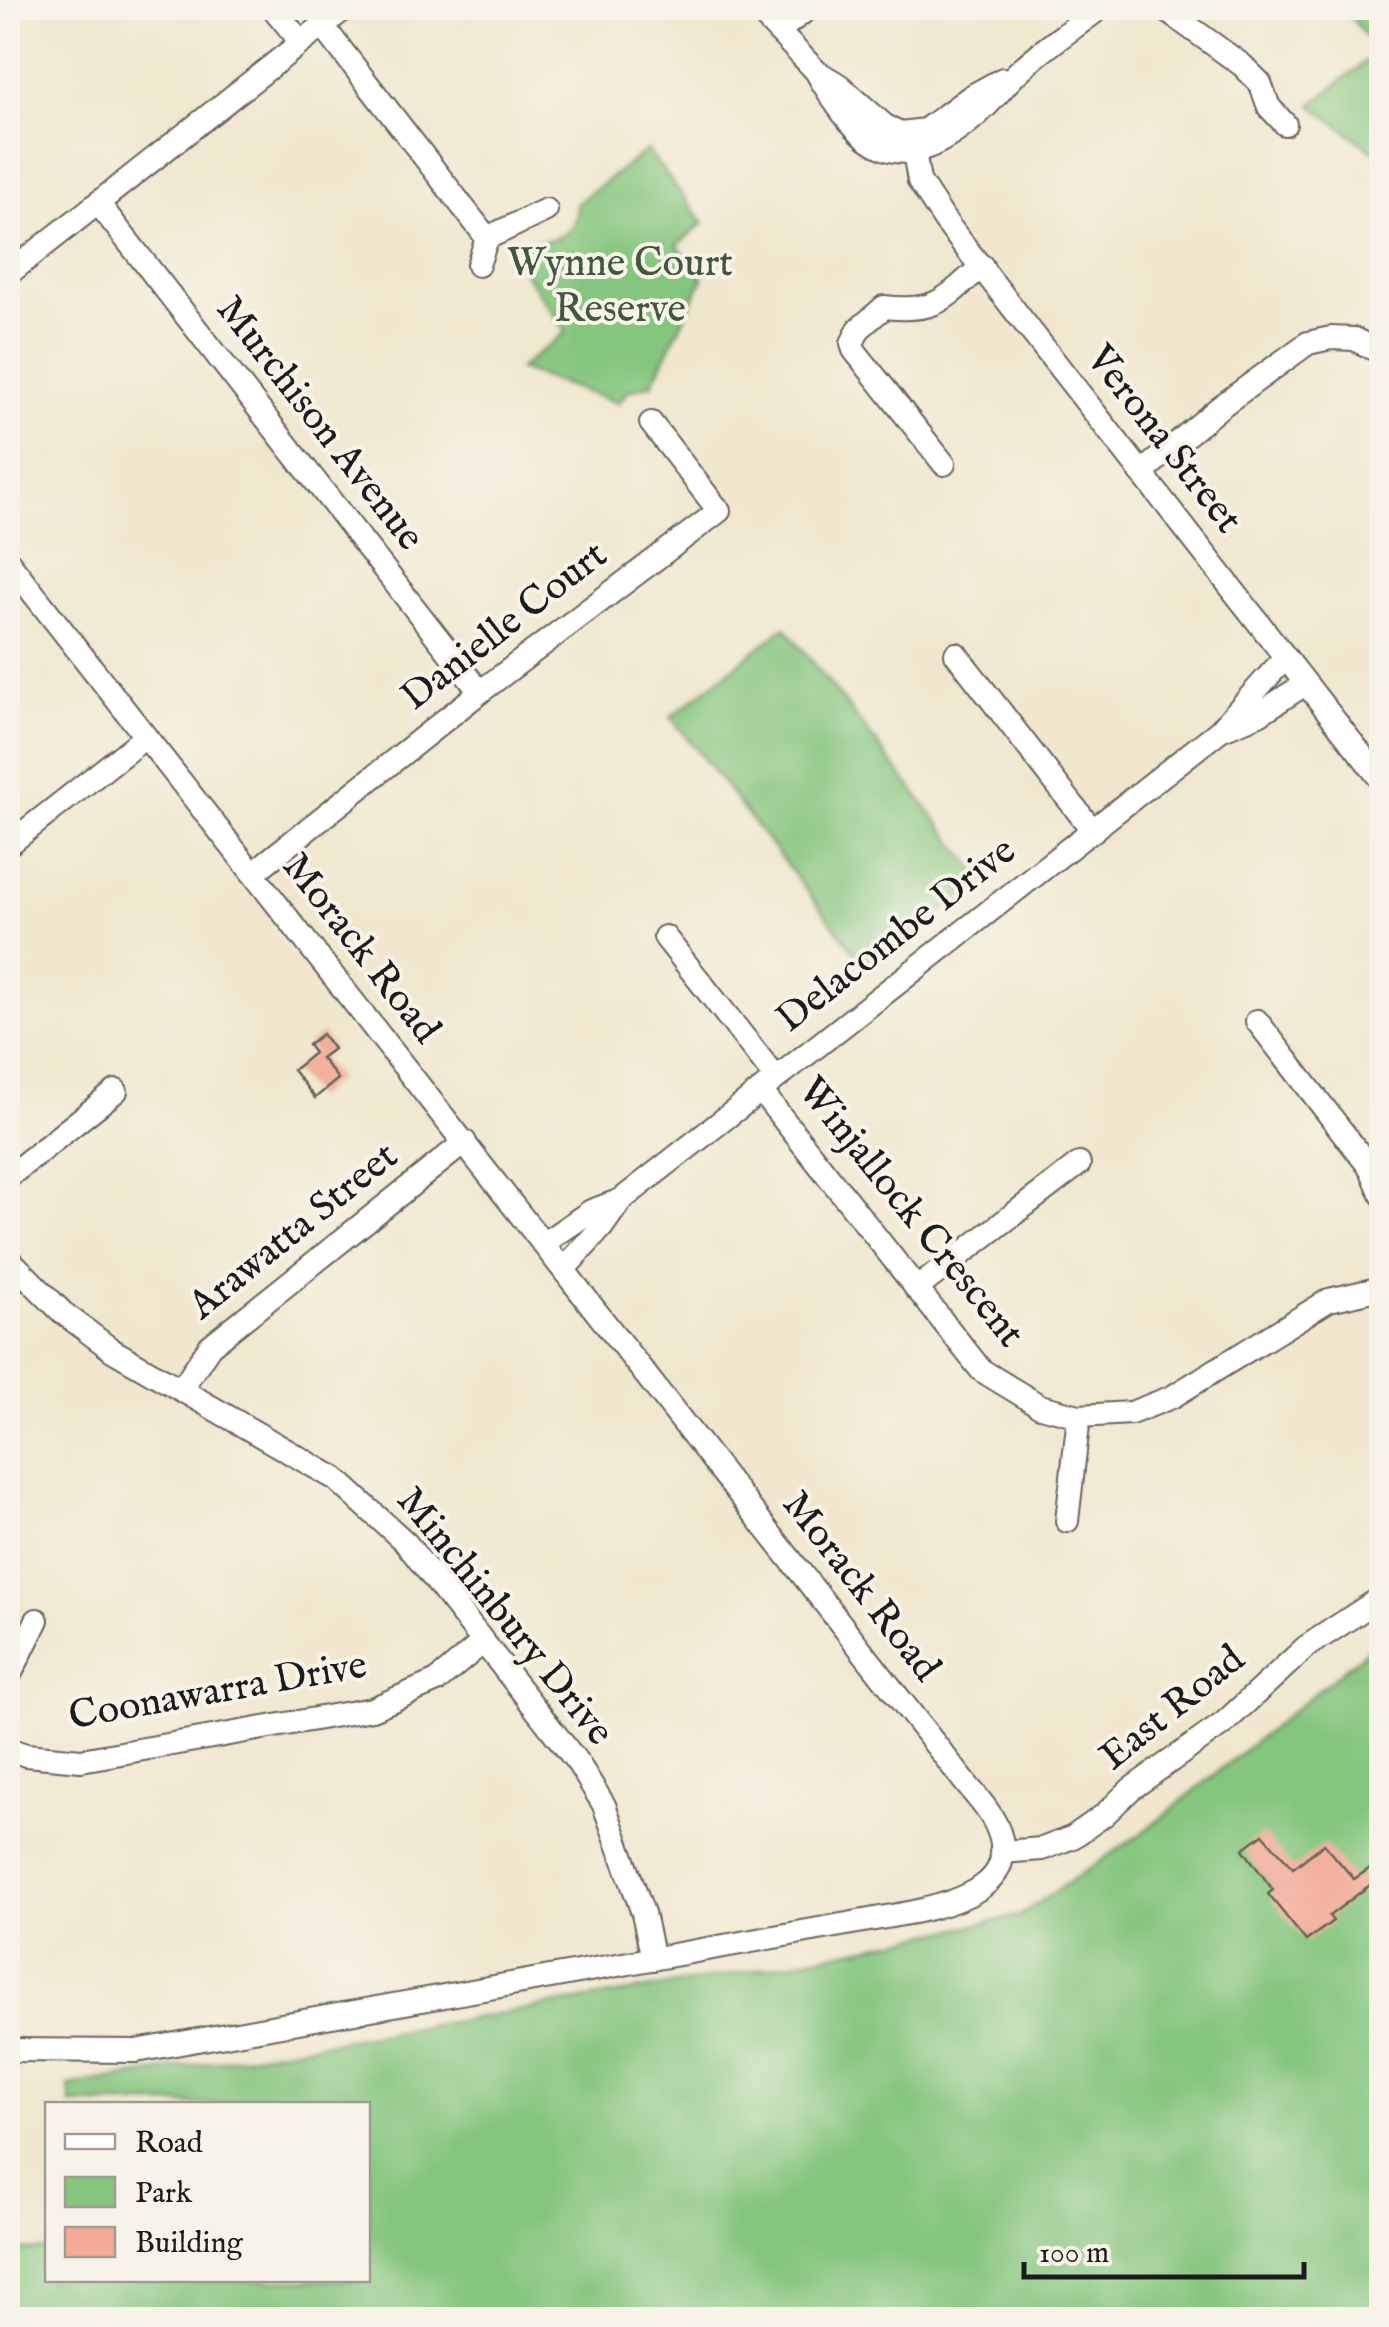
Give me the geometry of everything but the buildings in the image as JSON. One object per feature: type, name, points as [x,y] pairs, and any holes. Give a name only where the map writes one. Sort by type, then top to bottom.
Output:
[{"type":"street","points":[[274,8],[300,42]]},
{"type":"street","points":[[8,274],[345,8]]},
{"type":"street","points":[[756,8],[816,70],[911,142],[970,97],[1020,70],[1100,8]]},
{"type":"street","points":[[778,31],[809,8]]},
{"type":"street","points":[[1162,8],[1242,65],[1260,83],[1270,106],[1285,124]]},
{"type":"street","points":[[322,26],[488,238]]},
{"type":"street","name":"Verona Street","points":[[911,142],[919,182],[945,221],[1382,781]]},
{"type":"street","name":"Murchison Avenue","points":[[98,203],[480,692]]},
{"type":"street","points":[[478,265],[488,238],[546,210]]},
{"type":"street","points":[[944,464],[852,343],[860,329],[884,307],[909,310],[938,305],[982,266]]},
{"type":"street","points":[[1142,473],[1220,407],[1308,343],[1330,338],[1354,339],[1382,353]]},
{"type":"street","name":"Danielle Court","points":[[252,873],[480,692],[719,511],[651,424]]},
{"type":"street","name":"Morack Road","points":[[8,560],[990,1816],[999,1831],[1001,1852]]},
{"type":"street","points":[[956,654],[1094,831]]},
{"type":"street","name":"Delacombe Drive","points":[[564,1268],[621,1200],[1220,730],[1285,658]]},
{"type":"street","name":"Delacombe Drive","points":[[1220,730],[1259,714],[1305,684]]},
{"type":"street","points":[[8,845],[145,737]]},
{"type":"street","name":"Winjallock Crescent","points":[[665,937],[916,1289],[982,1370],[1040,1406],[1079,1416],[1131,1413],[1172,1398],[1329,1300],[1382,1288]]},
{"type":"street","points":[[1257,1021],[1371,1169],[1382,1196]]},
{"type":"street","points":[[8,1177],[116,1091]]},
{"type":"street","name":"Arawatta Street","points":[[180,1390],[210,1346],[465,1142]]},
{"type":"street","points":[[916,1289],[1079,1164]]},
{"type":"street","name":"Delacombe Drive","points":[[544,1243],[591,1211],[621,1200]]},
{"type":"street","name":"Minchinbury Drive","points":[[8,1258],[62,1312],[112,1350],[336,1478],[406,1543],[578,1763],[604,1804],[642,1913],[653,1959]]},
{"type":"street","points":[[1067,1522],[1079,1416]]},
{"type":"street","name":"East Road","points":[[1001,1852],[1042,1849],[1074,1837],[1131,1789],[1224,1722],[1306,1647],[1382,1597]]},
{"type":"street","points":[[8,1678],[37,1620]]},
{"type":"street","name":"Coonawarra Drive","points":[[8,1749],[26,1755],[82,1760],[372,1710],[437,1681],[483,1642]]},
{"type":"street","points":[[8,2050],[136,2051],[949,1904],[972,1896],[987,1884],[1001,1852]]},
{"type":"green space","points":[[1344,8],[1381,8],[1381,157],[1312,105],[1377,52]]},
{"type":"green space","name":"Wynne Court Reserve","points":[[647,150],[704,223],[677,245],[703,279],[652,384],[629,390],[618,403],[519,369],[566,332],[514,257],[533,244],[563,235],[575,219],[577,203]]},
{"type":"green space","points":[[785,627],[983,879],[868,969],[671,717]]},
{"type":"green space","points":[[1381,1639],[1381,2319],[8,2319],[8,2251],[45,2250],[45,2282],[370,2282],[370,2102],[71,2102],[69,2086],[719,1977],[1019,1916],[1145,1831]]}]
